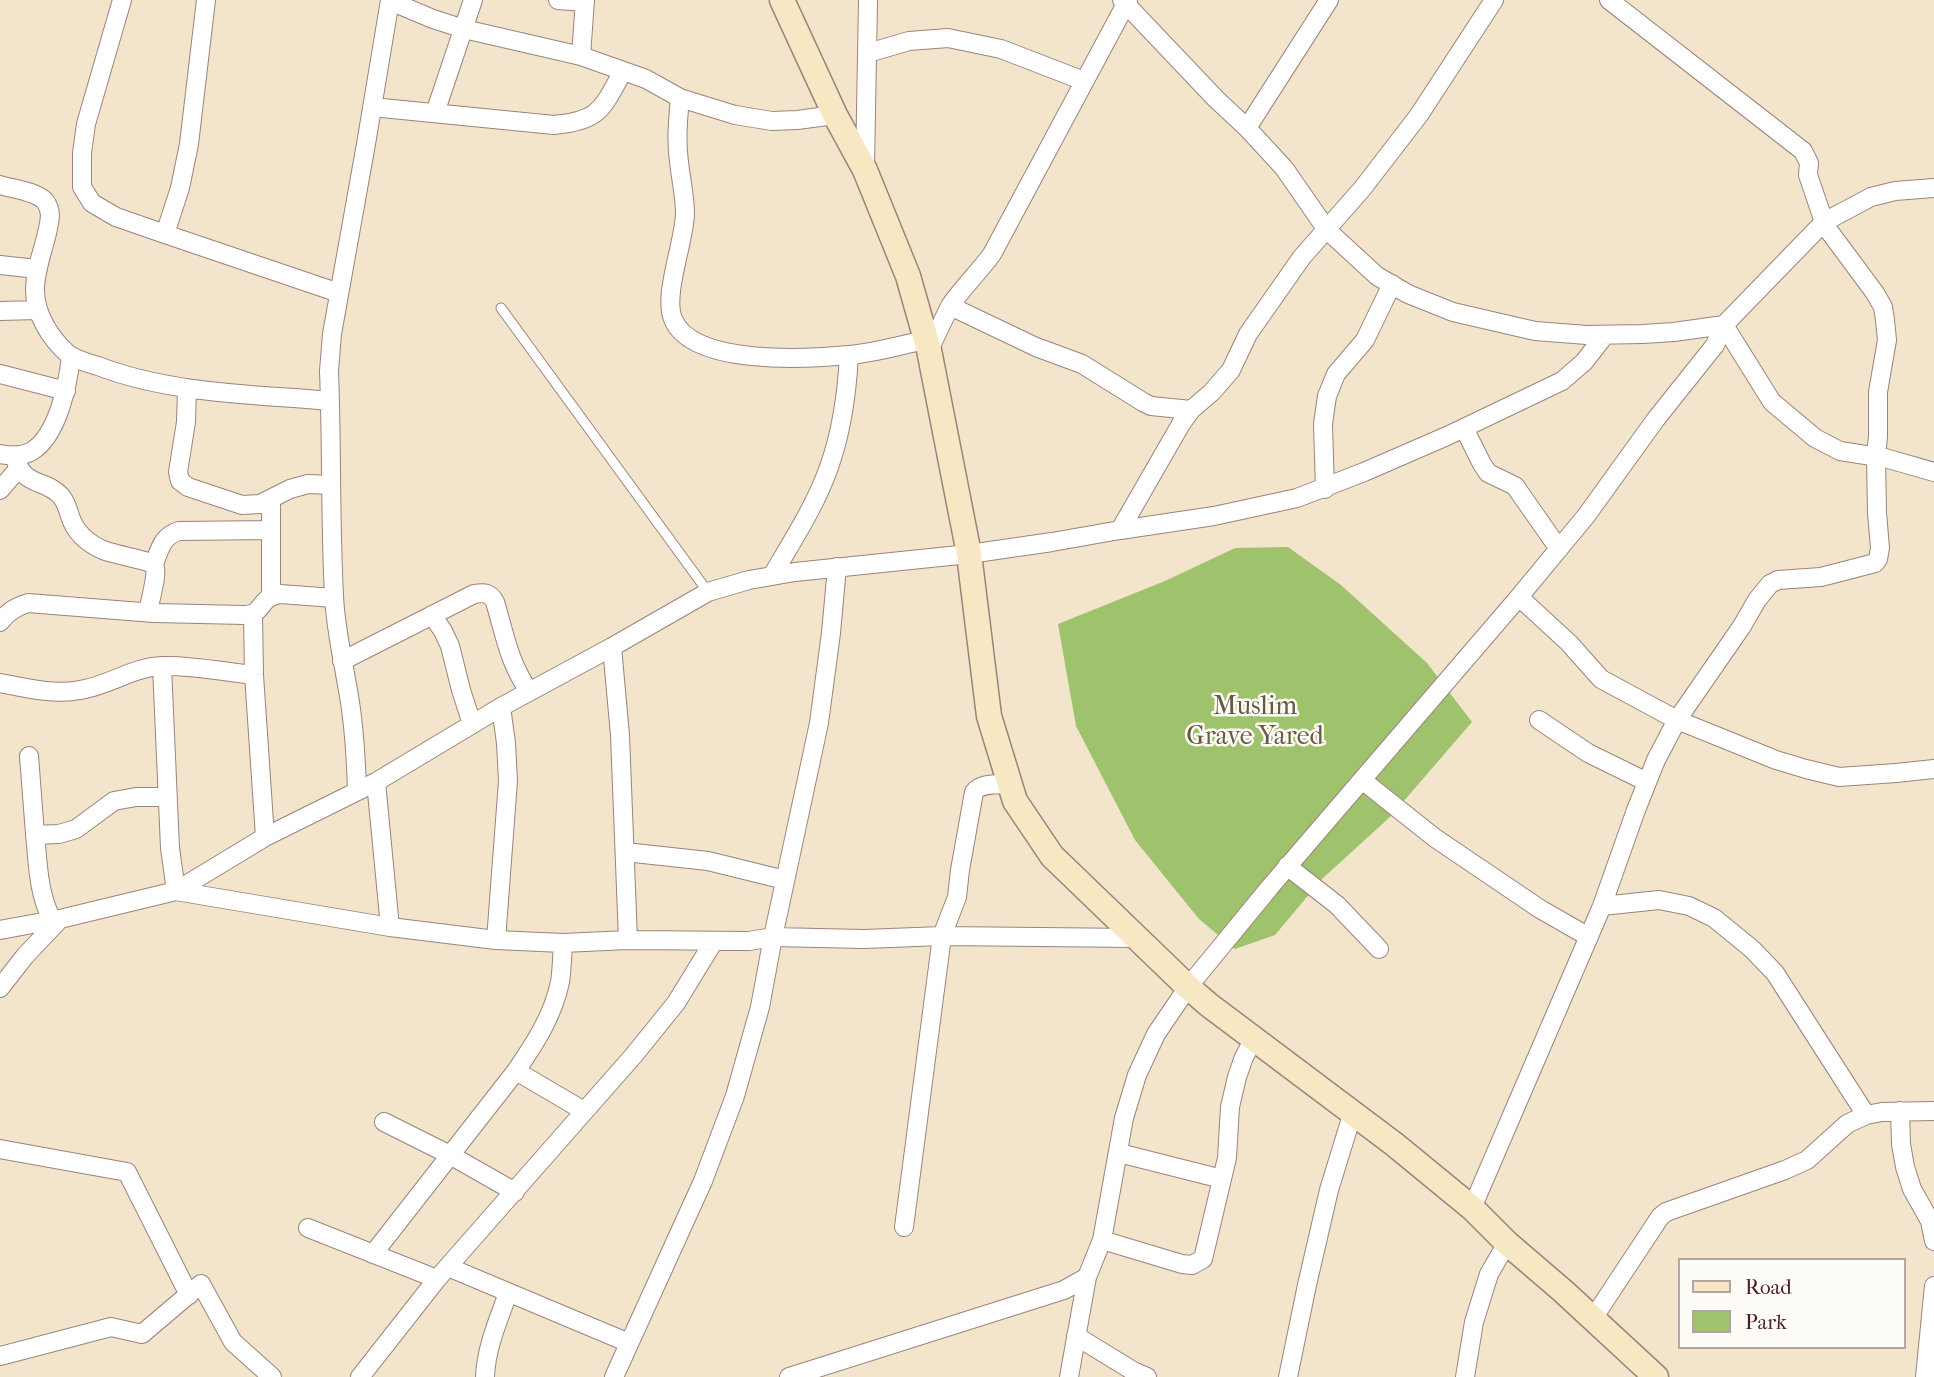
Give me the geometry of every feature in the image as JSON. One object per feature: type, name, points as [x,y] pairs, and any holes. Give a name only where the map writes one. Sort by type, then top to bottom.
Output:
[{"type":"main road","points":[[782,0],[835,115],[865,170],[908,276],[928,345],[969,554],[989,716],[1015,801],[1052,856],[1188,987],[1353,1112],[1472,1208],[1507,1243],[1656,1377]]},
{"type":"street","points":[[122,0],[86,124],[82,153],[82,187],[92,203],[116,217],[339,293]]},
{"type":"street","points":[[165,234],[180,188],[189,144],[206,0]]},
{"type":"street","points":[[357,791],[348,686],[334,598],[329,371],[332,334],[390,0],[464,29],[581,56],[646,79],[680,98],[735,115],[772,121],[835,115]]},
{"type":"street","points":[[435,113],[473,0]]},
{"type":"street","points":[[558,0],[585,1],[581,56]]},
{"type":"street","points":[[865,170],[868,0]]},
{"type":"street","points":[[1247,128],[1329,0]]},
{"type":"street","points":[[1120,530],[1181,424],[1191,410],[1212,392],[1231,370],[1248,334],[1303,257],[1362,189],[1419,115],[1494,0]]},
{"type":"street","points":[[1472,1208],[1602,906],[1656,760],[1677,720],[1770,584],[1778,580],[1821,577],[1875,563],[1880,548],[1876,457],[1878,392],[1887,340],[1883,307],[1829,230],[1808,175],[1809,163],[1803,151],[1609,0]]},
{"type":"street","points":[[680,98],[677,133],[685,216],[670,302],[673,319],[682,332],[705,346],[740,356],[795,358],[849,355],[928,345],[961,289],[992,254],[1075,102],[1125,1],[1284,168],[1327,229],[1377,276],[1408,294],[1453,312],[1535,331],[1605,335],[1674,332],[1724,325]]},
{"type":"street","points":[[867,53],[909,41],[948,38],[1001,49],[1083,82]]},
{"type":"street","points":[[372,107],[554,125],[575,123],[593,116],[605,104],[623,71]]},
{"type":"street","points":[[0,185],[30,193],[42,198],[47,204],[50,217],[37,269],[35,292],[40,317],[57,342],[71,356],[139,379],[187,388],[330,401]]},
{"type":"street","points":[[1069,1377],[1087,1277],[1102,1240],[1125,1118],[1137,1075],[1156,1034],[1188,987],[1287,866],[1586,516],[1656,419],[1715,345],[1724,325],[1825,222],[1871,197],[1895,191],[1934,188]]},
{"type":"street","points":[[0,265],[37,269]]},
{"type":"street","points":[[1325,489],[1323,424],[1327,396],[1336,374],[1365,340],[1392,285]]},
{"type":"street","points":[[950,306],[1082,364],[1151,406],[1191,410]]},
{"type":"street","points":[[0,312],[38,310]]},
{"type":"street","points":[[1724,325],[1772,402],[1815,438],[1840,451],[1885,458],[1934,472]]},
{"type":"street","points":[[0,930],[56,920],[176,891],[265,837],[376,782],[500,707],[708,592],[772,576],[1052,542],[1256,509],[1297,498],[1325,489],[1464,428],[1562,381],[1584,362],[1605,335]]},
{"type":"street","points":[[772,576],[816,498],[829,467],[843,411],[849,355]]},
{"type":"street","points":[[0,490],[11,460],[32,451],[44,440],[59,412],[66,391],[71,356]]},
{"type":"street","points":[[0,374],[66,391]]},
{"type":"street","points":[[187,388],[186,422],[178,471],[180,481],[188,487],[242,505],[260,504],[290,489],[308,484],[331,485]]},
{"type":"street","points":[[1464,428],[1488,473],[1515,486],[1559,549]]},
{"type":"street","points":[[11,460],[26,477],[61,496],[68,506],[77,532],[87,541],[113,554],[154,564]]},
{"type":"street","points":[[271,499],[271,595]]},
{"type":"street","points":[[148,612],[156,568],[154,564],[163,540],[170,534],[179,531],[271,530]]},
{"type":"street","points":[[614,1377],[702,1181],[735,1096],[760,1007],[819,723],[831,633],[836,567]]},
{"type":"street","points":[[342,661],[474,594],[484,592],[491,595],[495,602],[512,661],[529,691]]},
{"type":"street","points":[[0,622],[9,611],[28,603],[214,616],[253,615],[271,595],[334,598]]},
{"type":"street","points":[[1519,597],[1569,643],[1601,679],[1677,720],[1776,760],[1839,777],[1934,769]]},
{"type":"street","points":[[0,601],[18,606]]},
{"type":"street","points":[[253,615],[254,675],[265,837]]},
{"type":"street","points":[[432,615],[450,646],[472,724]]},
{"type":"street","points":[[612,647],[620,735],[628,940]]},
{"type":"street","points":[[0,682],[27,689],[80,691],[138,670],[162,666],[254,675]]},
{"type":"street","points":[[162,666],[170,848],[176,891]]},
{"type":"street","points":[[496,940],[508,781],[500,707]]},
{"type":"street","points":[[1539,720],[1578,747],[1647,782]]},
{"type":"street","points":[[30,756],[42,893],[46,909],[56,920]]},
{"type":"street","points":[[1362,780],[1446,845],[1540,909],[1589,937]]},
{"type":"street","points":[[376,782],[390,927]]},
{"type":"street","points":[[904,1227],[942,936],[957,897],[974,792],[982,786],[1010,785]]},
{"type":"street","points":[[35,835],[59,834],[76,829],[114,801],[136,797],[167,797]]},
{"type":"street","points":[[625,852],[708,861],[785,880]]},
{"type":"street","points":[[1287,866],[1337,905],[1379,948]]},
{"type":"street","points":[[176,891],[390,927],[496,940],[563,943],[628,940],[749,941],[773,937],[1136,938]]},
{"type":"street","points":[[1602,906],[1659,900],[1689,906],[1714,918],[1752,949],[1775,973],[1866,1115]]},
{"type":"street","points":[[0,988],[56,920]]},
{"type":"street","points":[[360,1377],[443,1273],[634,1055],[676,1003],[714,941]]},
{"type":"street","points":[[373,1254],[516,1071],[537,1039],[552,1012],[560,981],[563,943]]},
{"type":"street","points":[[1102,1240],[1182,1264],[1192,1265],[1203,1259],[1227,1158],[1230,1107],[1244,1057],[1254,1039]]},
{"type":"street","points":[[516,1071],[584,1111]]},
{"type":"street","points":[[1900,1111],[1900,1144],[1905,1167],[1912,1189],[1930,1221],[1934,1241]]},
{"type":"street","points":[[1592,1320],[1660,1217],[1666,1212],[1807,1160],[1847,1124],[1866,1115],[1934,1111]]},
{"type":"street","points":[[1288,1377],[1329,1190],[1353,1112]]},
{"type":"street","points":[[384,1122],[515,1192]]},
{"type":"street","points":[[0,1149],[127,1172],[189,1295]]},
{"type":"street","points":[[1119,1153],[1222,1179]]},
{"type":"street","points":[[308,1228],[373,1254],[508,1293],[629,1343]]},
{"type":"street","points":[[1465,1377],[1474,1322],[1489,1274],[1507,1243]]},
{"type":"street","points":[[789,1377],[1064,1290],[1087,1277]]},
{"type":"street","points":[[0,1356],[111,1327],[142,1334],[201,1284],[233,1342],[272,1377]]},
{"type":"street","points":[[1926,1377],[1934,1286]]},
{"type":"street","points":[[485,1377],[492,1336],[508,1293]]},
{"type":"street","points":[[1076,1336],[1147,1377]]},
{"type":"lane","points":[[501,308],[708,592]]},
{"type":"green space","name":"Muslim Grave Yared","points":[[1288,547],[1341,585],[1427,663],[1472,722],[1390,817],[1322,879],[1275,935],[1235,949],[1199,919],[1135,840],[1076,726],[1058,624],[1165,581],[1235,548]]}]
